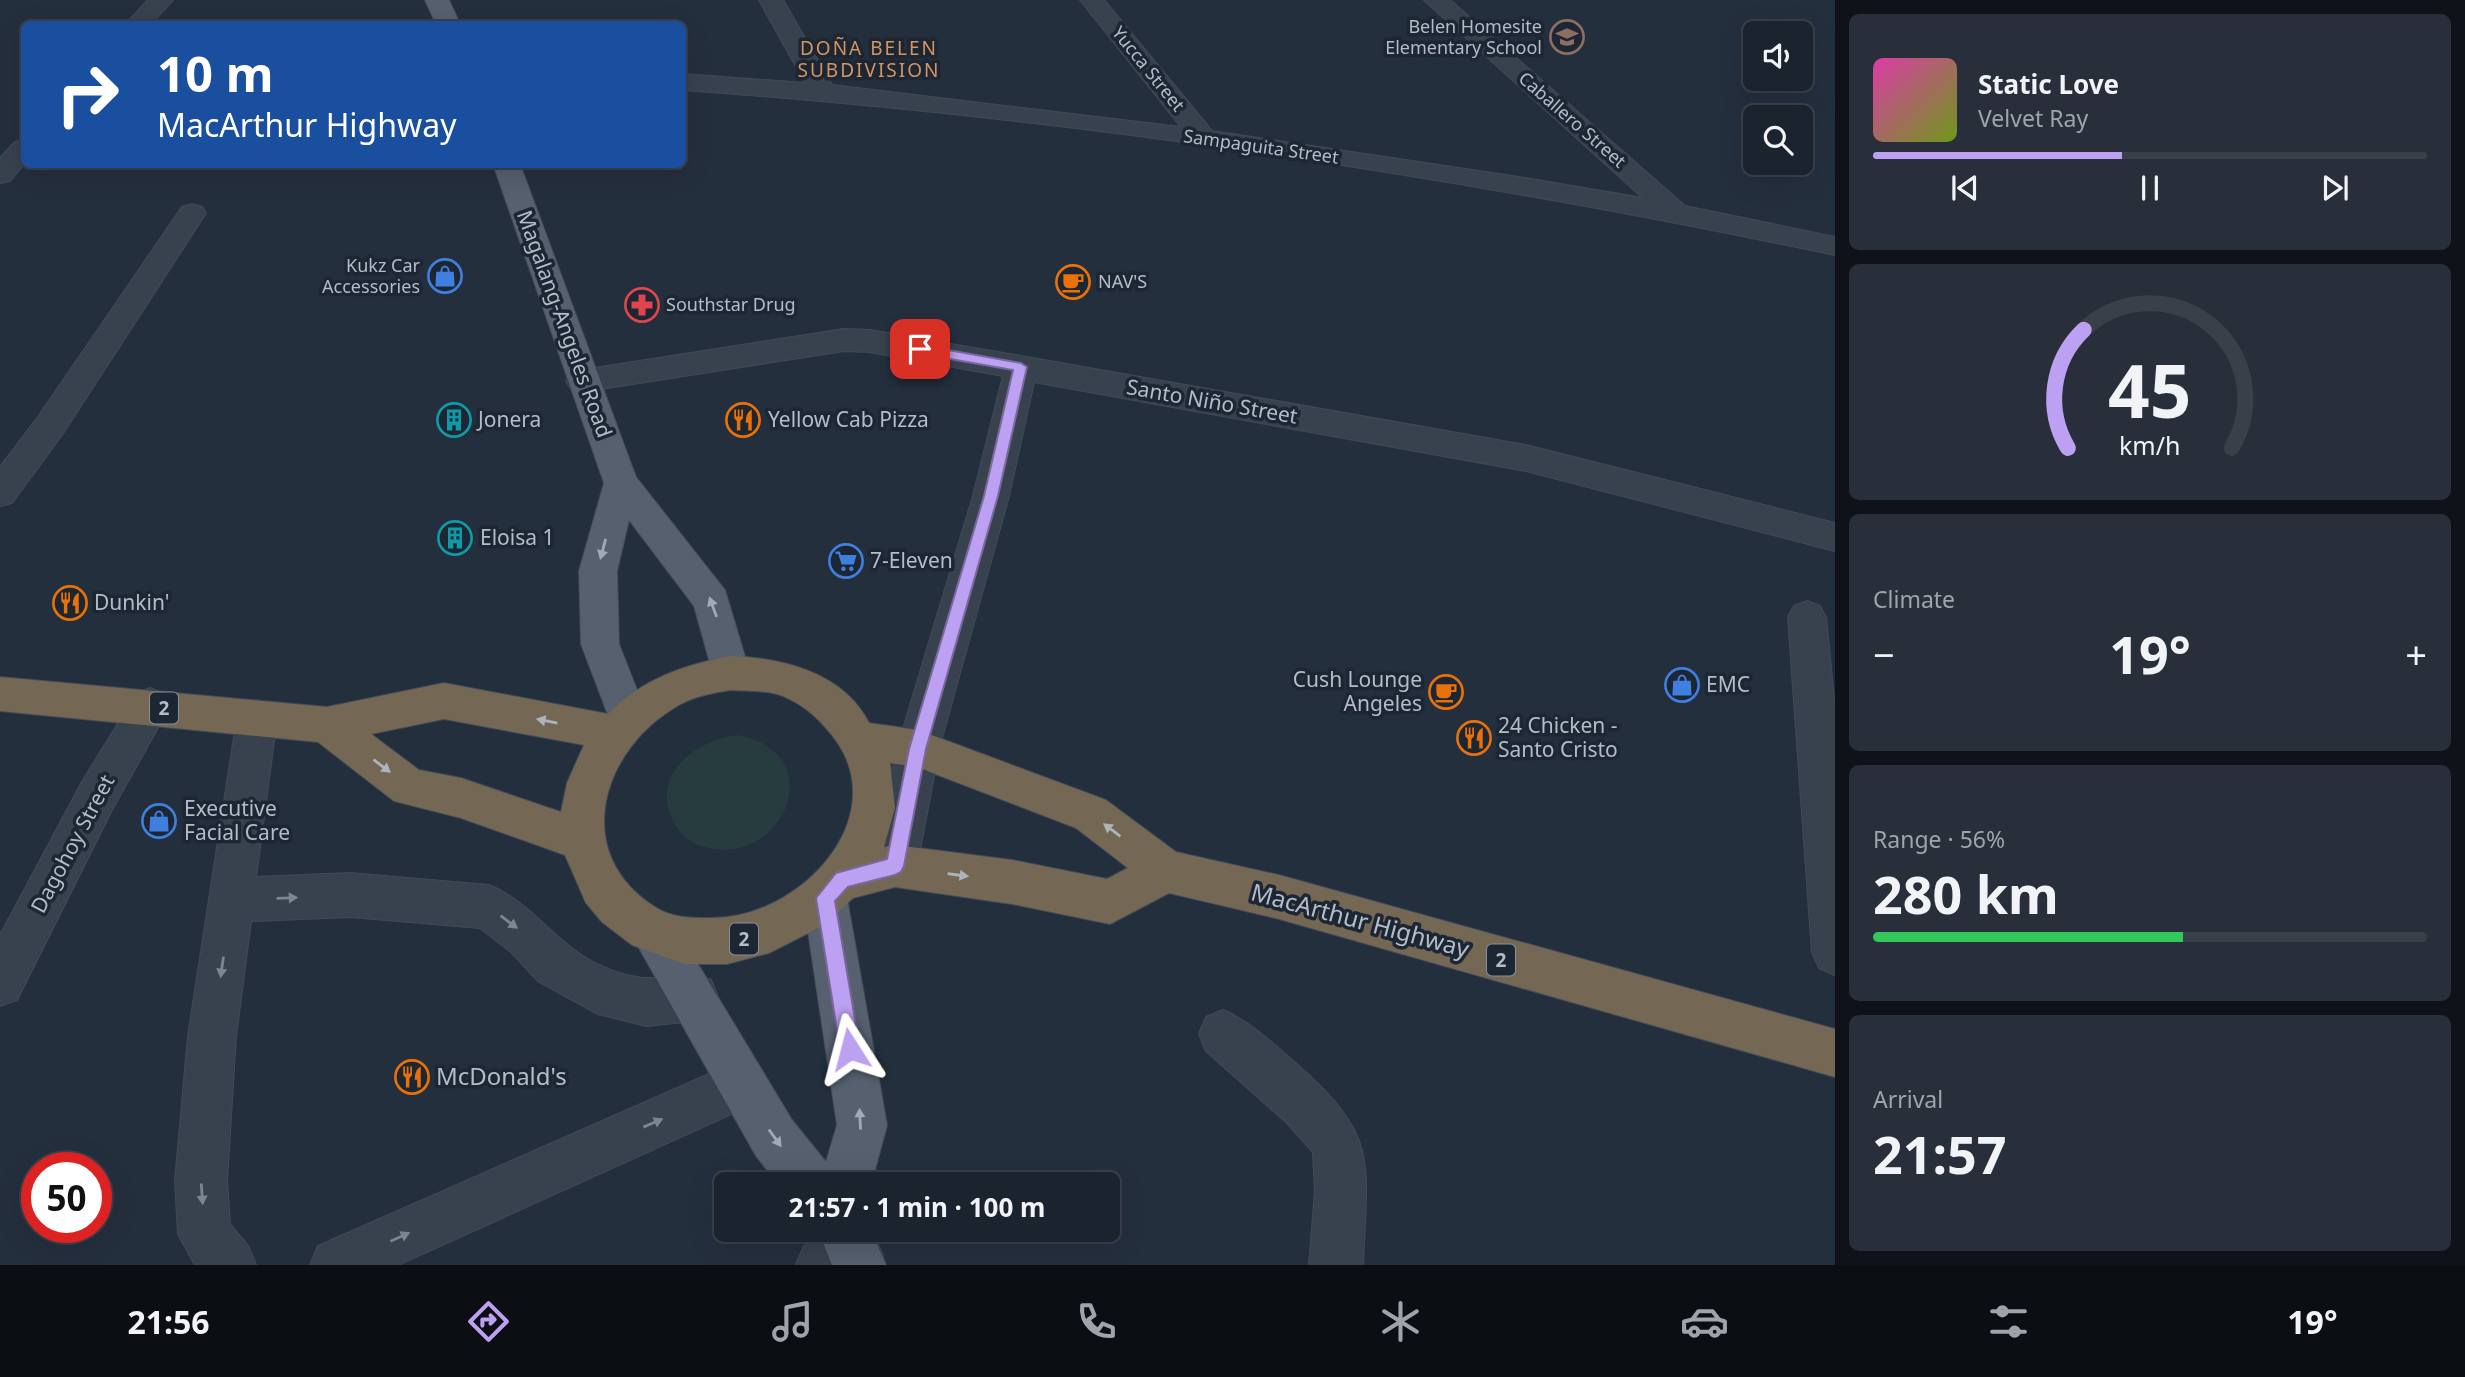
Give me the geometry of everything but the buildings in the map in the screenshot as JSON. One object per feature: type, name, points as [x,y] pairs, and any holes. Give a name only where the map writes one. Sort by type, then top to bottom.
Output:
[{"type":"highway","name":"2","points":[[834,889],[864,840],[873,802],[872,776],[861,740],[839,711],[806,687],[771,675],[730,673],[676,687],[621,725],[597,759],[587,782],[582,811],[582,840],[591,871],[612,902],[653,932],[682,940],[710,943],[752,938],[790,923],[834,889],[895,866],[1012,882],[1110,902],[1167,870]]},
{"type":"highway","name":"2","points":[[0,694],[150,706],[327,725],[444,701],[621,725]]},
{"type":"highway","points":[[327,725],[409,787],[461,798],[582,840]]},
{"type":"highway","name":"MacArthur Highway","points":[[861,740],[918,749],[1091,814],[1167,870],[1279,897],[1835,1054]]},
{"type":"main road","points":[[437,0],[447,21]]},
{"type":"main road","name":"Magalang-Angeles Road","points":[[507,168],[621,483],[712,601],[730,673]]},
{"type":"main road","points":[[621,483],[598,571],[600,644],[621,725]]},
{"type":"main road","points":[[834,889],[862,1125],[849,1172]]},
{"type":"main road","points":[[653,932],[694,997],[741,1085],[774,1138],[801,1172]]},
{"type":"street","points":[[141,21],[161,0]]},
{"type":"street","points":[[771,0],[823,92]]},
{"type":"street","name":"Yucca Street","points":[[1092,0],[1203,138]]},
{"type":"street","name":"Caballero Street","points":[[1436,0],[1676,213]]},
{"type":"street","name":"Sampaguita Street","points":[[686,82],[823,92],[1203,138],[1519,185],[1676,213],[1835,246]]},
{"type":"street","points":[[0,175],[21,151]]},
{"type":"street","points":[[0,494],[50,426],[192,213]]},
{"type":"street","name":"Santo Niño Street","points":[[582,381],[845,340],[870,341],[1526,458],[1835,537]]},
{"type":"street","points":[[895,866],[918,749],[991,496],[1021,367]]},
{"type":"street","points":[[1807,617],[1835,952]]},
{"type":"street","name":"Dagohoy Street","points":[[0,983],[97,796],[150,706]]},
{"type":"street","points":[[229,1265],[204,1234],[201,1181],[212,1036],[257,718]]},
{"type":"street","points":[[231,900],[351,895],[489,907],[527,936],[554,965],[598,990],[646,1002],[694,997]]},
{"type":"street","points":[[1223,1034],[1316,1116],[1336,1145],[1340,1180],[1336,1265]]},
{"type":"street","points":[[337,1265],[741,1085]]},
{"type":"green space","points":[[737,735],[767,746],[784,763],[790,784],[786,806],[775,826],[756,841],[732,849],[701,846],[681,834],[670,813],[667,796],[669,781],[677,767],[702,746]]},
{"type":"place","name":"Belen Homesite Elementary School","points":[[1567,37]]},
{"type":"place","name":"Kukz Car Accessories","points":[[445,276]]},
{"type":"place","name":"NAV'S","points":[[1073,282]]},
{"type":"place","name":"Southstar Drug","points":[[642,305]]},
{"type":"place","name":"Jonera","points":[[454,420]]},
{"type":"place","name":"Yellow Cab Pizza","points":[[743,420]]},
{"type":"place","name":"Eloisa 1","points":[[455,538]]},
{"type":"place","name":"7-Eleven","points":[[846,561]]},
{"type":"place","name":"Dunkin'","points":[[70,603]]},
{"type":"place","name":"EMC","points":[[1682,685]]},
{"type":"place","name":"Cush Lounge Angeles","points":[[1446,692]]},
{"type":"place","name":"24 Chicken - Santo Cristo","points":[[1474,738]]},
{"type":"place","name":"Executive Facial Care","points":[[159,821]]},
{"type":"place","name":"McDonald's","points":[[412,1077]]},
{"type":"district","name":"DOÑA BELEN SUBDIVISION","points":[[869,59]]},
{"type":"route","points":[[850,1049],[825,898],[843,879],[895,866],[918,749],[945,663],[991,496],[1021,367],[920,349]]}]
